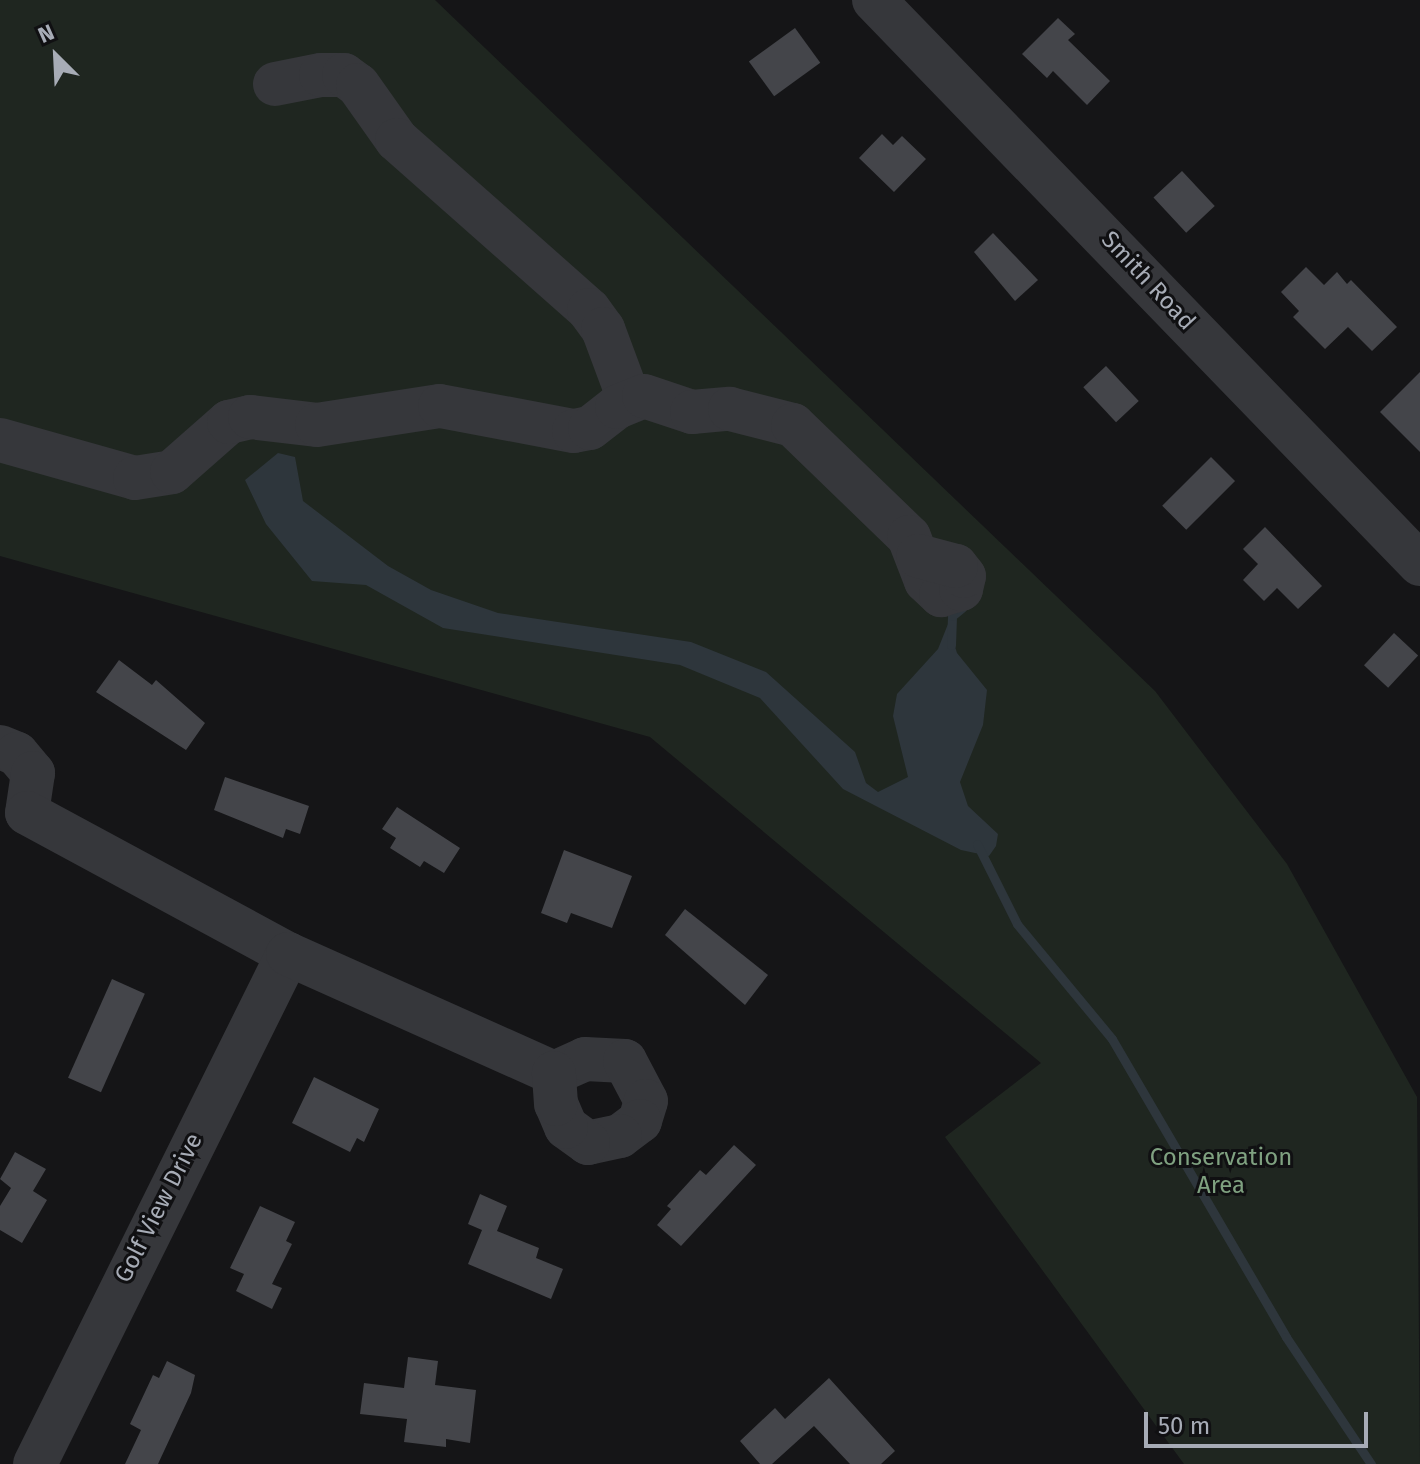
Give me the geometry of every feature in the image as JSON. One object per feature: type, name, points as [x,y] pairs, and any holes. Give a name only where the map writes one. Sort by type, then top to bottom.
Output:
[{"type":"street","name":"Smith Road","points":[[874,0],[1420,564]]},
{"type":"street","points":[[275,84],[321,75],[344,75],[358,85],[397,140],[589,310],[603,329],[629,399]]},
{"type":"street","points":[[0,440],[135,478],[172,472],[229,422],[250,417],[317,425],[440,406],[574,431],[590,428],[629,399],[644,396],[692,412],[730,409],[793,425],[909,537],[918,556]]},
{"type":"street","points":[[0,747],[17,754],[33,773],[13,819],[288,954],[554,1073]]},
{"type":"street","name":"Golf View Drive","points":[[35,1464],[288,954]]},
{"type":"green space","name":"Conservation Area","points":[[0,0],[435,0],[1155,691],[1287,864],[1417,1097],[1420,1464],[1184,1464],[945,1137],[1041,1063],[650,737],[0,556]]},
{"type":"shaded area","points":[[278,453],[295,457],[303,501],[388,566],[431,590],[498,613],[691,642],[766,672],[855,752],[866,783],[878,792],[908,777],[893,716],[897,694],[938,649],[948,624],[957,653],[987,690],[983,725],[960,782],[968,806],[998,834],[996,846],[989,856],[961,850],[843,789],[760,698],[680,665],[443,628],[366,585],[312,581],[266,524],[245,480]]},
{"type":"building","points":[[1058,18],[1075,34],[1068,40],[1110,81],[1087,105],[1053,71],[1047,78],[1022,54]]},
{"type":"building","points":[[795,28],[820,63],[774,96],[749,62]]},
{"type":"building","points":[[882,134],[893,145],[902,136],[926,159],[894,192],[859,158]]},
{"type":"building","points":[[1182,171],[1215,206],[1186,233],[1153,198]]},
{"type":"building","points":[[993,233],[1038,280],[1015,301],[974,252]]},
{"type":"building","points":[[1306,267],[1324,285],[1337,272],[1347,284],[1351,280],[1397,327],[1372,351],[1348,327],[1325,349],[1293,317],[1299,311],[1281,292]]},
{"type":"building","points":[[1106,366],[1139,401],[1116,422],[1083,387]]},
{"type":"building","points":[[1420,372],[1420,452],[1380,412]]},
{"type":"building","points":[[1211,457],[1235,481],[1186,530],[1162,506]]},
{"type":"building","points":[[1265,527],[1322,586],[1298,609],[1277,588],[1264,601],[1243,580],[1258,564],[1243,549]]},
{"type":"building","points":[[1394,633],[1418,656],[1388,688],[1364,665]]},
{"type":"building","points":[[119,660],[152,685],[156,680],[205,723],[186,750],[96,692]]},
{"type":"building","points":[[225,777],[309,806],[300,834],[286,829],[283,838],[214,810]]},
{"type":"building","points":[[397,807],[460,848],[444,873],[424,861],[420,867],[390,848],[396,838],[382,829]]},
{"type":"building","points":[[564,850],[632,876],[612,928],[571,913],[567,923],[541,913]]},
{"type":"building","points":[[685,909],[768,975],[745,1005],[665,935]]},
{"type":"building","points":[[112,979],[145,994],[101,1092],[68,1078]]},
{"type":"building","points":[[314,1077],[379,1109],[364,1142],[357,1138],[350,1152],[292,1123]]},
{"type":"building","points":[[734,1145],[756,1165],[681,1246],[657,1225],[671,1209],[667,1206],[700,1170],[706,1175]]},
{"type":"building","points":[[15,1152],[46,1169],[33,1191],[47,1200],[22,1243],[0,1230],[0,1206],[11,1188],[0,1179]]},
{"type":"building","points":[[480,1194],[507,1206],[497,1231],[539,1248],[536,1258],[563,1269],[551,1299],[468,1264],[482,1230],[468,1224]]},
{"type":"building","points":[[260,1206],[295,1222],[286,1241],[292,1244],[272,1284],[282,1288],[272,1309],[236,1291],[244,1274],[230,1268]]},
{"type":"building","points":[[408,1357],[438,1361],[435,1385],[476,1390],[470,1443],[446,1439],[446,1447],[404,1442],[407,1419],[360,1414],[364,1383],[404,1388]]},
{"type":"building","points":[[167,1361],[195,1375],[191,1393],[158,1464],[125,1464],[141,1430],[130,1424],[153,1375],[159,1378]]},
{"type":"building","points":[[829,1378],[895,1451],[881,1464],[850,1464],[814,1426],[772,1464],[760,1464],[740,1441],[775,1408],[785,1419]]},
{"type":"waterway","points":[[951,645],[952,616],[962,608]]},
{"type":"waterway","points":[[977,844],[1017,924],[1112,1039],[1286,1337],[1371,1464]]}]
